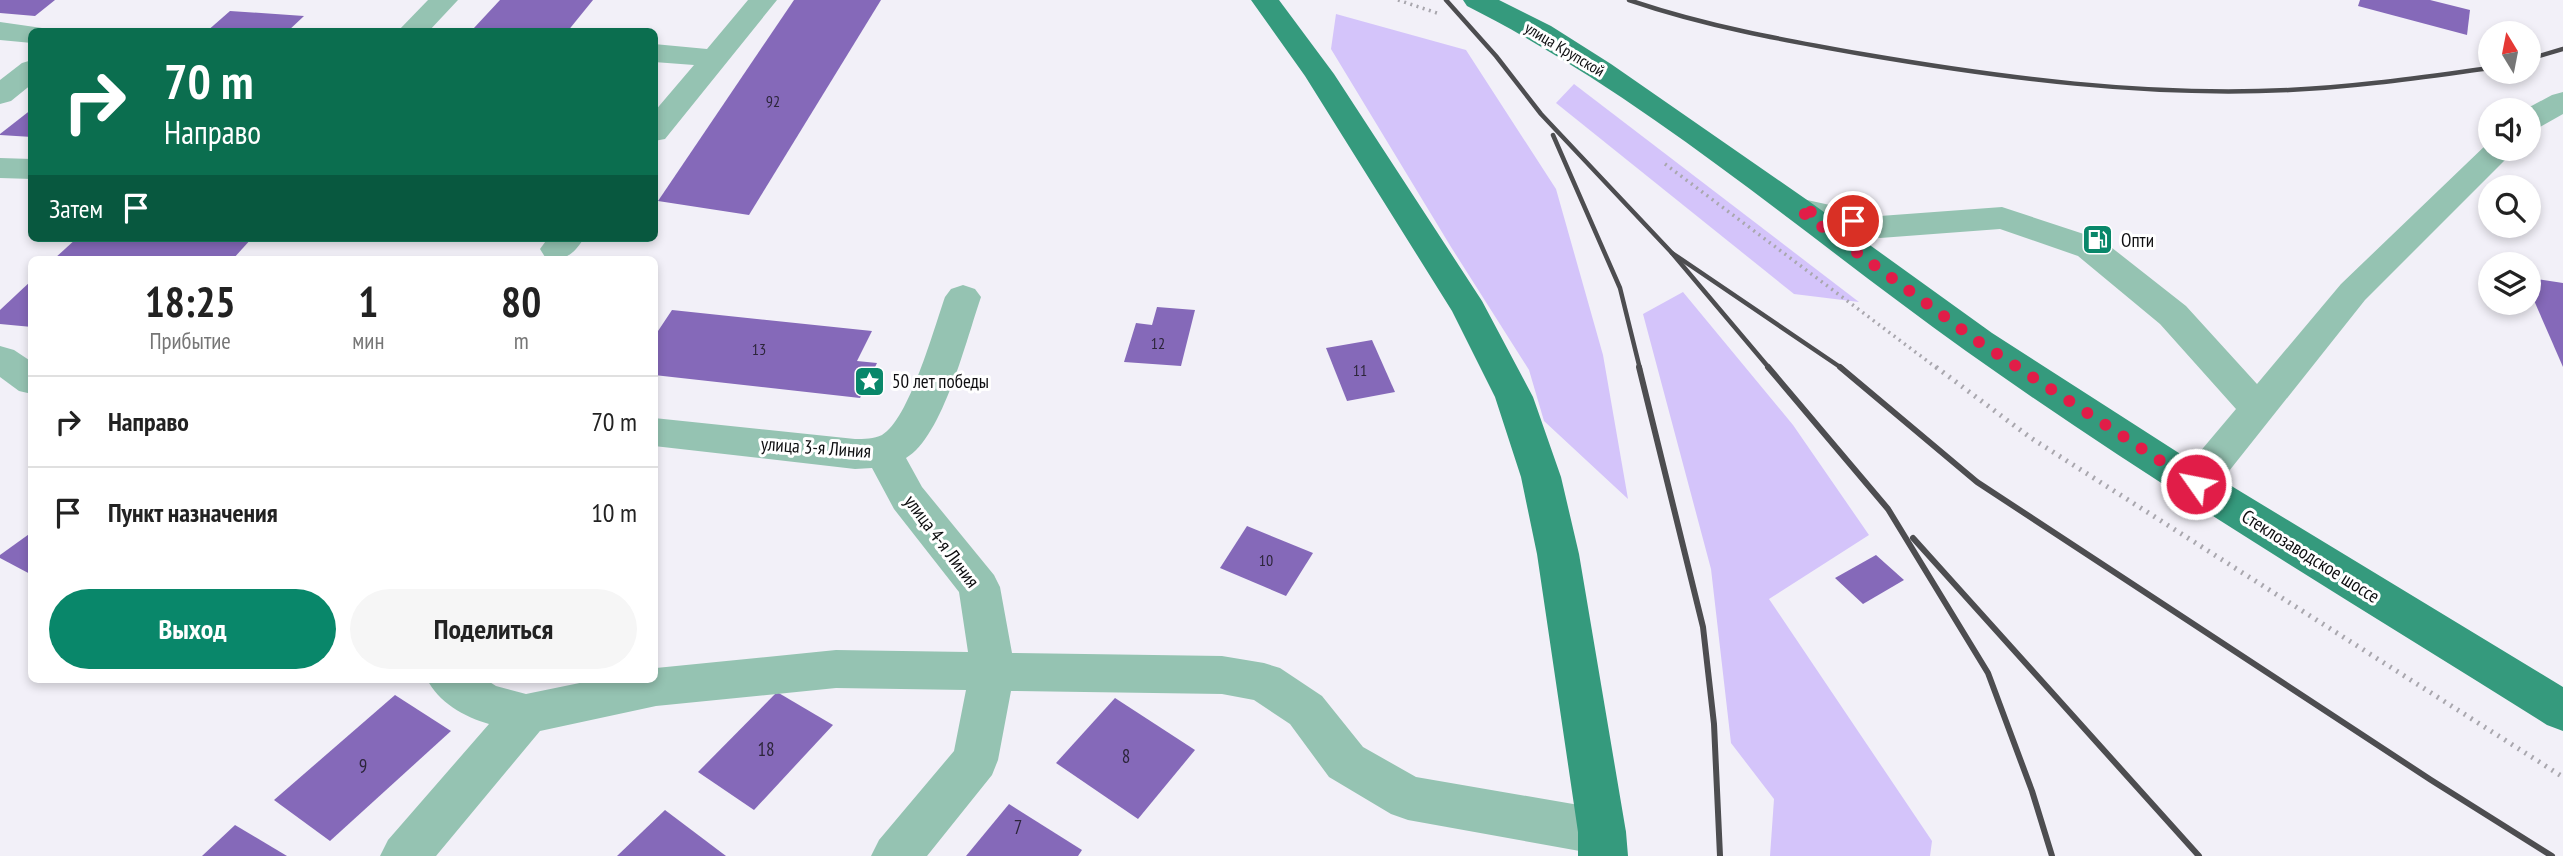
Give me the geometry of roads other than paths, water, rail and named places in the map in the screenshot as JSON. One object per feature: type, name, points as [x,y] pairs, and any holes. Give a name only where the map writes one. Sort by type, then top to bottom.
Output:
[{"type":"main road","name":"улица Крупской","points":[[1476,0],[1541,32],[1650,103]]},
{"type":"main road","points":[[1272,3],[1469,310],[1514,397],[1541,477],[1555,541],[1603,844]]},
{"type":"main road","name":"Стеклозаводское шоссе","points":[[1650,103],[1979,342],[2196,484],[2563,711]]},
{"type":"street","points":[[415,28],[444,0]]},
{"type":"street","points":[[658,127],[763,0]]},
{"type":"street","points":[[0,31],[28,34]]},
{"type":"street","points":[[658,53],[715,58]]},
{"type":"street","points":[[0,95],[28,72]]},
{"type":"street","points":[[2541,113],[2563,101]]},
{"type":"street","points":[[2196,484],[2353,292],[2488,161]]},
{"type":"street","points":[[0,168],[28,169]]},
{"type":"street","points":[[1798,209],[1880,227],[2002,218],[2090,248],[2173,315],[2257,408]]},
{"type":"street","name":"улица 3-я Линия","points":[[658,432],[855,454],[883,452],[901,442],[919,417],[963,297]]},
{"type":"street","points":[[0,359],[28,362]]},
{"type":"street","points":[[0,359],[28,378]]},
{"type":"street","name":"улица 4-я Линия","points":[[883,452],[908,498],[979,587],[993,670],[975,760],[896,856]]},
{"type":"street","points":[[455,683],[484,704],[526,713],[656,687],[822,670],[993,670],[1222,675],[1264,682],[1306,710],[1346,762],[1408,798],[1603,844]]},
{"type":"street","points":[[405,856],[526,713]]},
{"type":"railway","points":[[1446,0],[1496,56],[1541,114],[1672,253]]},
{"type":"railway","points":[[1629,0],[1715,25],[1774,38],[1968,71],[2075,84],[2182,91],[2289,90],[2365,84],[2478,70]]},
{"type":"railway","points":[[2541,55],[2563,49]]},
{"type":"railway","points":[[1553,135],[1620,288],[1640,369]]},
{"type":"railway","points":[[1672,253],[1843,369]]},
{"type":"railway","points":[[1672,253],[1770,369]]},
{"type":"railway","points":[[1639,367],[1703,627],[1714,724],[1720,856]]},
{"type":"railway","points":[[1768,367],[1888,509],[1988,673],[2032,791],[2052,856]]},
{"type":"railway","points":[[1840,367],[1977,482],[2431,780],[2552,856]]},
{"type":"railway","points":[[1913,538],[2199,856]]},
{"type":"place","name":"Опти","points":[[2098,240]]},
{"type":"place","name":"50 лет победы","points":[[869,381]]}]
